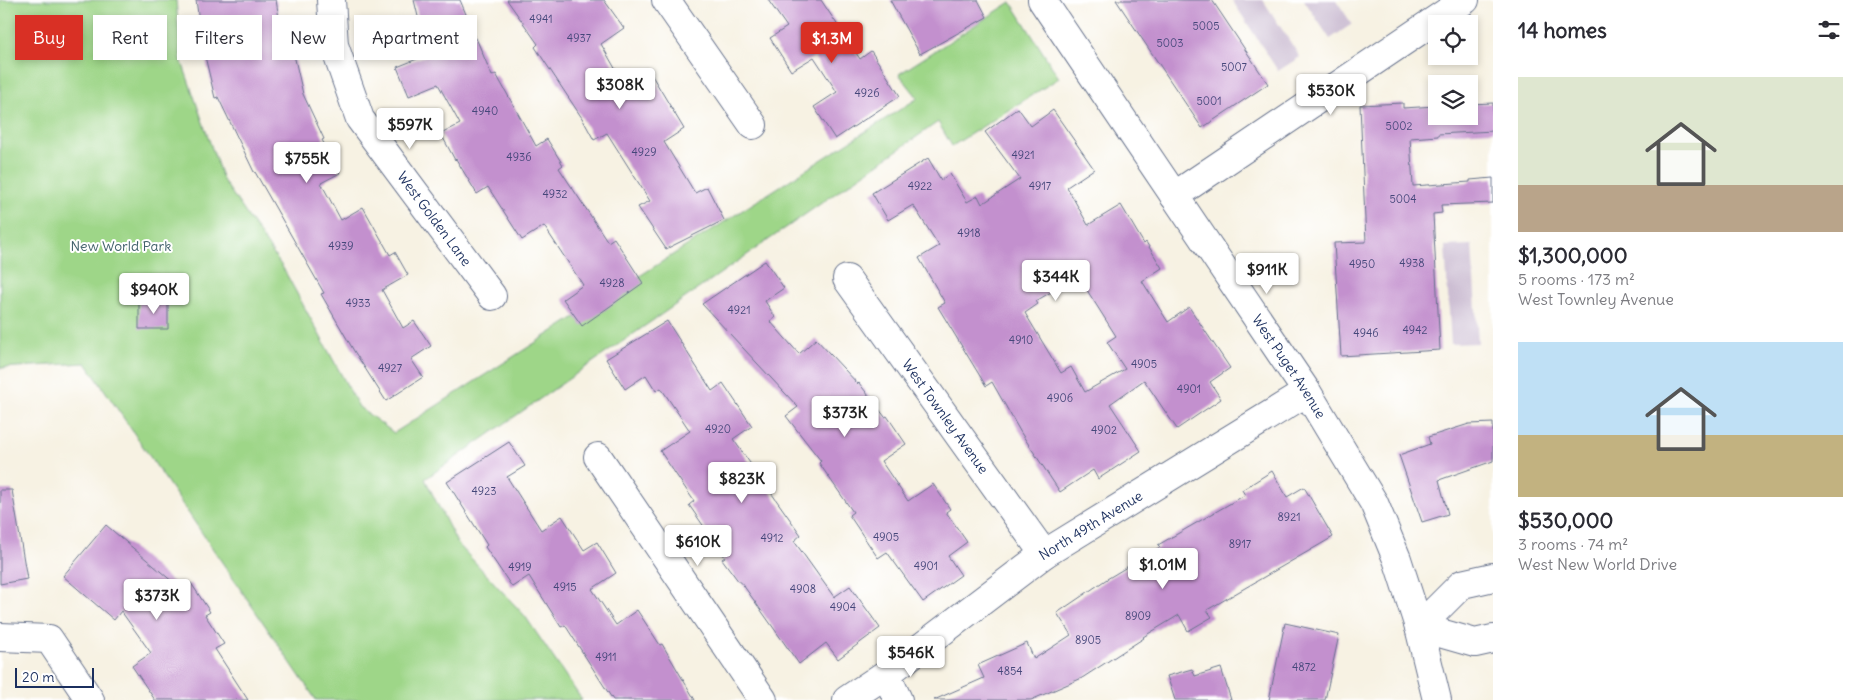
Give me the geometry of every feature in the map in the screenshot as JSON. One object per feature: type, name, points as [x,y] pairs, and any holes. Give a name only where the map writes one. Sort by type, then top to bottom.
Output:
[{"type":"street","name":"West Golden Lane","points":[[331,0],[334,45],[360,119],[492,296]]},
{"type":"street","points":[[666,0],[753,124]]},
{"type":"street","name":"West Puget Avenue","points":[[1042,0],[1307,392],[1374,503],[1397,559],[1419,627],[1437,700]]},
{"type":"street","points":[[1174,196],[1465,0]]},
{"type":"street","name":"West Townley Avenue","points":[[847,279],[1044,554]]},
{"type":"street","name":"North 49th Avenue","points":[[886,674],[1044,554],[1307,392]]},
{"type":"street","points":[[598,457],[763,700]]},
{"type":"street","points":[[1493,577],[1462,584],[1419,627],[1475,643],[1493,639]]},
{"type":"street","points":[[0,637],[49,638],[90,700]]},
{"type":"street","points":[[847,700],[886,674],[898,700]]},
{"type":"shaded area","points":[[1232,0],[1263,0],[1300,57],[1278,71]]},
{"type":"shaded area","points":[[1304,0],[1336,0],[1352,24],[1330,39]]},
{"type":"shaded area","points":[[1472,245],[1478,343],[1451,344],[1445,246]]},
{"type":"green space","name":"New World Park","points":[[0,0],[176,0],[177,60],[181,60],[223,180],[283,268],[359,407],[394,433],[918,98],[899,74],[1011,2],[1059,78],[952,146],[938,122],[425,479],[457,543],[525,616],[582,700],[316,700],[86,363],[0,368]]},
{"type":"building","points":[[196,0],[276,0],[278,15],[272,15],[272,60],[295,60],[303,94],[324,139],[322,140],[340,173],[321,183],[341,220],[363,207],[390,255],[395,252],[408,275],[382,290],[403,328],[414,321],[431,346],[411,359],[423,377],[386,401],[321,294],[324,293],[254,172],[218,97],[215,98],[206,60],[262,60],[262,15],[198,15]]},
{"type":"building","points":[[414,0],[460,0],[466,15],[418,15]]},
{"type":"building","points":[[507,0],[604,0],[624,28],[601,44],[624,84],[648,69],[684,129],[664,142],[695,193],[707,187],[724,220],[666,249],[638,207],[650,201],[607,133],[594,140],[582,118],[535,47],[538,44]]},
{"type":"building","points":[[768,0],[821,0],[860,59],[871,51],[900,96],[835,139],[814,107],[837,92],[814,57],[791,71],[770,38],[787,27]]},
{"type":"building","points":[[890,0],[978,0],[987,17],[920,54]]},
{"type":"building","points":[[1116,0],[1212,0],[1268,84],[1202,128]]},
{"type":"building","points":[[477,40],[492,76],[496,74],[536,146],[547,139],[563,165],[559,168],[608,242],[614,238],[643,283],[582,326],[563,299],[583,285],[544,226],[522,240],[488,187],[477,194],[441,134],[460,124],[438,84],[409,96],[397,67],[414,60],[477,60]]},
{"type":"building","points":[[1403,103],[1403,108],[1428,106],[1428,125],[1478,125],[1478,104],[1493,103],[1493,131],[1438,134],[1438,136],[1410,138],[1413,186],[1470,182],[1470,180],[1493,178],[1493,203],[1441,205],[1442,213],[1433,214],[1440,350],[1341,356],[1334,243],[1366,242],[1360,105]]},
{"type":"building","points":[[1018,108],[1031,126],[1053,110],[1094,169],[1067,187],[1088,225],[1121,205],[1144,244],[1146,242],[1162,268],[1142,281],[1168,322],[1189,307],[1230,368],[1210,382],[1221,399],[1177,429],[1144,380],[1110,404],[1141,451],[1098,479],[1093,470],[1060,492],[1021,433],[992,382],[986,386],[938,307],[945,303],[919,258],[939,246],[913,205],[888,220],[872,193],[928,158],[941,180],[950,174],[967,202],[978,196],[982,204],[1020,179],[985,132]],"holes":[[[1078,276],[1116,336],[1107,342],[1125,369],[1085,392],[1071,367],[1061,373],[1025,313],[1038,304],[1036,301]]]},
{"type":"building","points":[[765,261],[784,288],[765,301],[775,317],[770,321],[799,354],[816,339],[859,383],[885,417],[887,416],[906,444],[881,461],[908,501],[933,484],[950,509],[946,512],[967,542],[948,556],[961,575],[923,602],[887,552],[878,558],[849,515],[853,512],[819,463],[821,461],[786,416],[798,407],[702,304]]},
{"type":"building","points":[[168,300],[168,329],[139,329],[139,301]]},
{"type":"building","points":[[667,321],[712,391],[723,383],[752,426],[733,439],[801,535],[794,541],[834,597],[850,586],[880,628],[838,659],[826,643],[799,664],[741,582],[739,582],[722,559],[725,557],[689,505],[694,501],[660,451],[690,431],[661,388],[656,391],[646,375],[625,389],[606,359]]},
{"type":"building","points":[[1493,423],[1493,461],[1439,480],[1448,514],[1422,522],[1399,455],[1430,444],[1428,437],[1469,424]]},
{"type":"building","points":[[509,442],[525,466],[507,477],[541,530],[562,516],[584,550],[597,542],[616,573],[592,589],[616,625],[637,610],[660,645],[662,644],[695,700],[613,700],[565,625],[561,627],[529,576],[512,587],[485,547],[487,545],[447,482]]},
{"type":"building","points":[[1272,471],[1287,497],[1304,487],[1333,537],[1207,610],[1212,617],[1188,631],[1179,615],[1082,678],[1031,700],[934,700],[984,678],[978,665],[1027,643],[1034,659],[1071,635],[1057,613],[1107,579],[1160,547],[1158,545],[1245,495],[1242,490]]},
{"type":"building","points":[[0,490],[12,490],[27,579],[0,584]]},
{"type":"building","points":[[106,525],[181,589],[191,583],[210,612],[205,615],[224,644],[215,649],[248,700],[155,700],[132,666],[151,653],[121,611],[114,620],[63,576]]},
{"type":"building","points":[[1285,623],[1339,635],[1325,700],[1269,700]]},
{"type":"building","points":[[1221,668],[1231,700],[1175,700],[1167,676],[1192,669],[1195,676]]}]
